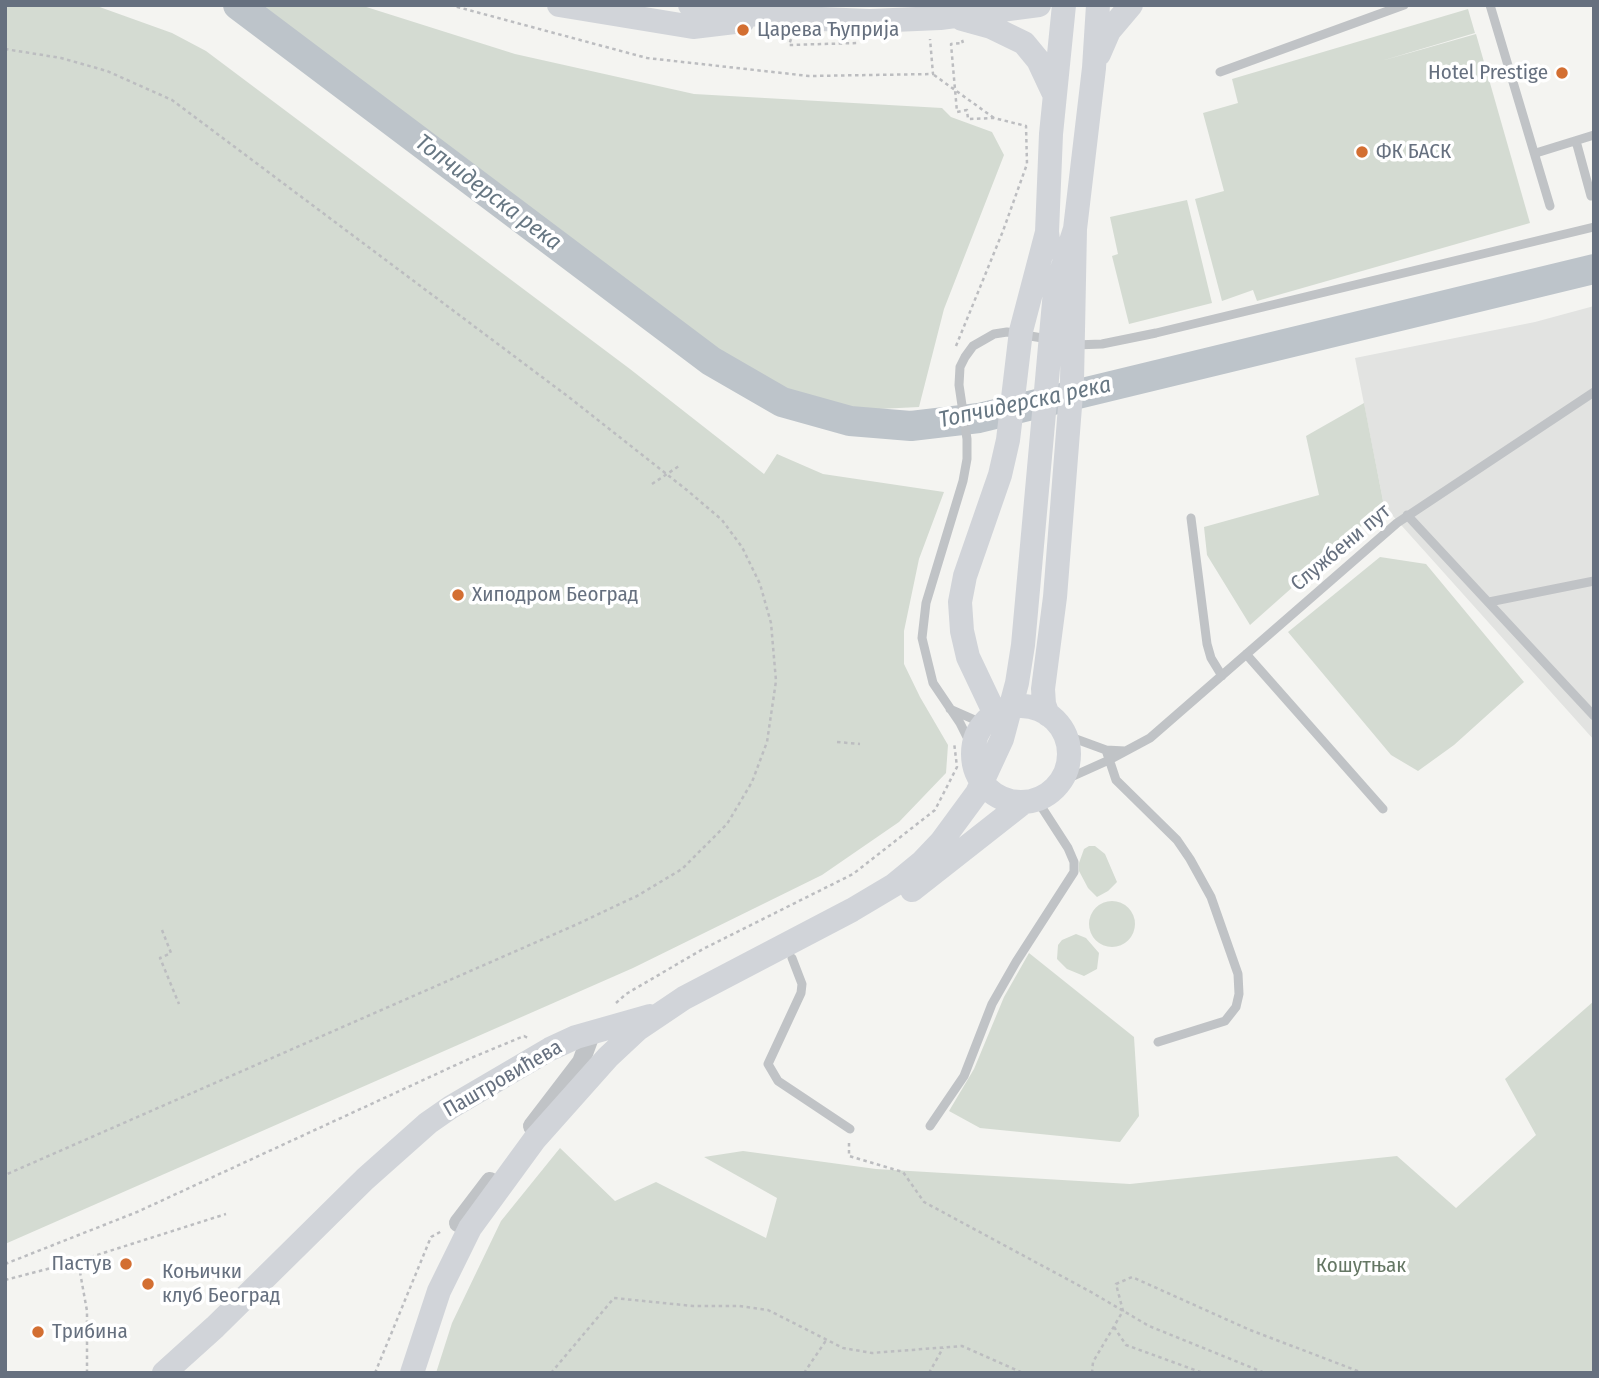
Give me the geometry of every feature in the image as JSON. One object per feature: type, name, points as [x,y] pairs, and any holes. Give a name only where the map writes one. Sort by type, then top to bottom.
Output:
[{"type":"main road","points":[[559,5],[693,27],[772,16]]},
{"type":"main road","points":[[690,5],[772,16],[990,27],[1024,43],[1038,60],[1054,94]]},
{"type":"main road","points":[[958,26],[1039,5]]},
{"type":"main road","points":[[989,719],[968,657],[960,617],[965,576],[1000,475],[1008,440],[1021,331],[1046,232],[1054,94],[1064,5]]},
{"type":"main road","points":[[1048,715],[1025,706],[1008,708],[989,719],[963,744],[980,780],[999,797],[1030,801],[1052,791],[1060,782],[1069,759],[1065,735],[1048,715],[1043,689],[1055,597],[1072,381],[1075,229],[1094,68],[1098,5]]},
{"type":"main road","points":[[1094,68],[1109,31],[1131,5]]},
{"type":"main road","points":[[412,1373],[439,1291],[470,1228],[535,1139],[608,1057],[638,1029],[684,998],[852,910],[894,885],[942,842],[977,793],[1002,739],[1017,683],[1023,645],[1055,290],[1075,229]]},
{"type":"main road","points":[[1046,232],[1055,290]]},
{"type":"main road","name":"Паштровићева","points":[[944,866],[971,834],[977,820],[980,780]]},
{"type":"main road","name":"Паштровићева","points":[[164,1373],[215,1327],[365,1179],[428,1123],[451,1107],[550,1049],[576,1037],[675,1009],[792,958],[876,913],[1030,801]]},
{"type":"street","points":[[458,1223],[582,1062],[592,1032]]},
{"type":"lane","points":[[1220,72],[1404,5]]},
{"type":"lane","points":[[1490,5],[1550,206]]},
{"type":"lane","points":[[1536,153],[1594,135]]},
{"type":"lane","points":[[1576,141],[1591,196]]},
{"type":"lane","points":[[963,744],[960,723],[939,695],[928,671],[923,645],[923,625],[931,583],[963,481],[967,439],[959,377],[965,357],[973,346],[994,334],[1007,332],[1078,345],[1102,344],[1251,311],[1594,227]]},
{"type":"lane","name":"Службени пут","points":[[1060,782],[1150,738],[1407,515],[1594,392]]},
{"type":"lane","points":[[1407,515],[1594,716]]},
{"type":"lane","points":[[1191,518],[1207,644],[1210,658],[1222,676]]},
{"type":"lane","points":[[1489,602],[1594,581]]},
{"type":"lane","points":[[1246,654],[1383,808]]},
{"type":"lane","points":[[949,708],[989,719]]},
{"type":"lane","points":[[1065,735],[1106,750],[1127,751]]},
{"type":"lane","points":[[1106,750],[1116,780],[1177,840],[1190,859],[1212,897],[1238,974],[1239,994],[1236,1007],[1224,1021],[1158,1042]]},
{"type":"lane","points":[[930,1126],[964,1076],[992,1004],[1074,872],[1074,862],[1068,848],[1030,801]]},
{"type":"lane","points":[[792,958],[802,984],[801,993],[768,1064],[778,1081],[850,1129]]},
{"type":"path","points":[[450,5],[648,58],[809,76],[933,74],[994,118]]},
{"type":"path","points":[[956,347],[1027,164],[1026,126],[994,118],[968,119],[967,110],[957,112],[951,44],[963,43],[958,26]]},
{"type":"path","points":[[930,39],[933,74]]},
{"type":"path","points":[[5,49],[61,58],[107,71],[172,100],[570,398],[667,474],[722,520],[742,547],[760,584],[771,622],[776,681],[767,742],[752,782],[727,824],[682,869],[637,896],[5,1175]]},
{"type":"path","points":[[652,484],[678,466]]},
{"type":"path","points":[[837,742],[860,744]]},
{"type":"path","points":[[616,1003],[703,948],[853,874],[935,810],[957,767],[963,744]]},
{"type":"path","points":[[162,930],[172,953],[160,958],[179,1004]]},
{"type":"path","points":[[5,1264],[137,1212],[524,1036],[550,1049]]},
{"type":"path","points":[[850,1129],[849,1156],[903,1172],[924,1202],[1149,1326],[1265,1373]]},
{"type":"path","points":[[5,1280],[78,1261],[226,1214]]},
{"type":"path","points":[[375,1373],[431,1237],[458,1223]]},
{"type":"path","points":[[78,1261],[87,1311],[87,1373]]},
{"type":"path","points":[[1092,1373],[1093,1362],[1124,1311],[1116,1284],[1132,1277],[1250,1330],[1363,1373]]},
{"type":"path","points":[[551,1373],[614,1298],[768,1310],[843,1348],[872,1353],[962,1346],[1023,1373]]},
{"type":"path","points":[[1114,1327],[1126,1345],[1203,1373]]},
{"type":"path","points":[[804,1373],[827,1339]]},
{"type":"path","points":[[929,1373],[943,1347]]},
{"type":"shaded area","points":[[1594,306],[1594,740],[1384,506],[1355,358],[1535,322]]},
{"type":"green space","name":"Хиподром Београд","points":[[5,5],[94,5],[172,33],[206,51],[630,369],[764,474],[777,454],[823,474],[944,492],[919,559],[904,631],[904,664],[948,745],[946,773],[899,822],[822,875],[633,968],[5,1244]]},
{"type":"green space","points":[[252,5],[360,5],[515,54],[694,94],[942,108],[951,117],[992,132],[1004,155],[944,309],[919,407],[818,412],[666,318],[459,158]]},
{"type":"green space","name":"ФК БАСК","points":[[1468,9],[1475,33],[1381,61],[1476,34],[1530,223],[1257,301],[1253,290],[1222,301],[1195,199],[1224,191],[1203,113],[1238,103],[1232,79]]},
{"type":"green space","points":[[1187,200],[1212,303],[1129,324],[1112,256],[1118,254],[1110,217]]},
{"type":"green space","points":[[1364,403],[1384,506],[1250,625],[1207,555],[1204,527],[1319,495],[1306,436]]},
{"type":"green space","points":[[1380,557],[1426,564],[1524,682],[1454,745],[1418,771],[1391,755],[1288,632]]},
{"type":"green space","points":[[1095,846],[1105,854],[1117,882],[1097,897],[1088,888],[1079,871],[1084,849]]},
{"type":"green space","points":[[1112,901],[1128,908],[1135,924],[1128,940],[1112,947],[1096,940],[1089,924],[1096,908]]},
{"type":"green space","points":[[1076,934],[1086,938],[1099,953],[1097,969],[1084,976],[1067,969],[1057,959],[1058,945],[1062,940]]},
{"type":"green space","points":[[1029,953],[1134,1037],[1139,1116],[1120,1142],[980,1128],[949,1111],[974,1069],[1004,997]]},
{"type":"green space","name":"Кошутњак","points":[[1594,1001],[1594,1373],[436,1373],[452,1323],[501,1221],[560,1148],[615,1201],[656,1182],[766,1238],[777,1198],[704,1157],[743,1151],[876,1169],[1130,1184],[1397,1156],[1456,1208],[1536,1135],[1505,1079]]},
{"type":"waterway","name":"Топчидерска река","points":[[238,5],[711,361],[782,402],[850,421],[911,426],[979,418],[1594,269]]},
{"type":"place","name":"Царева Ћуприја","points":[[743,30]]},
{"type":"place","name":"Hotel Prestige","points":[[1562,73]]},
{"type":"place","name":"ФК БАСК","points":[[1362,152]]},
{"type":"place","name":"Хиподром Београд","points":[[458,595]]},
{"type":"place","name":"Пастув","points":[[126,1264]]},
{"type":"place","name":"Коњички клуб Београд","points":[[148,1284]]},
{"type":"place","name":"Трибина","points":[[38,1332]]}]
